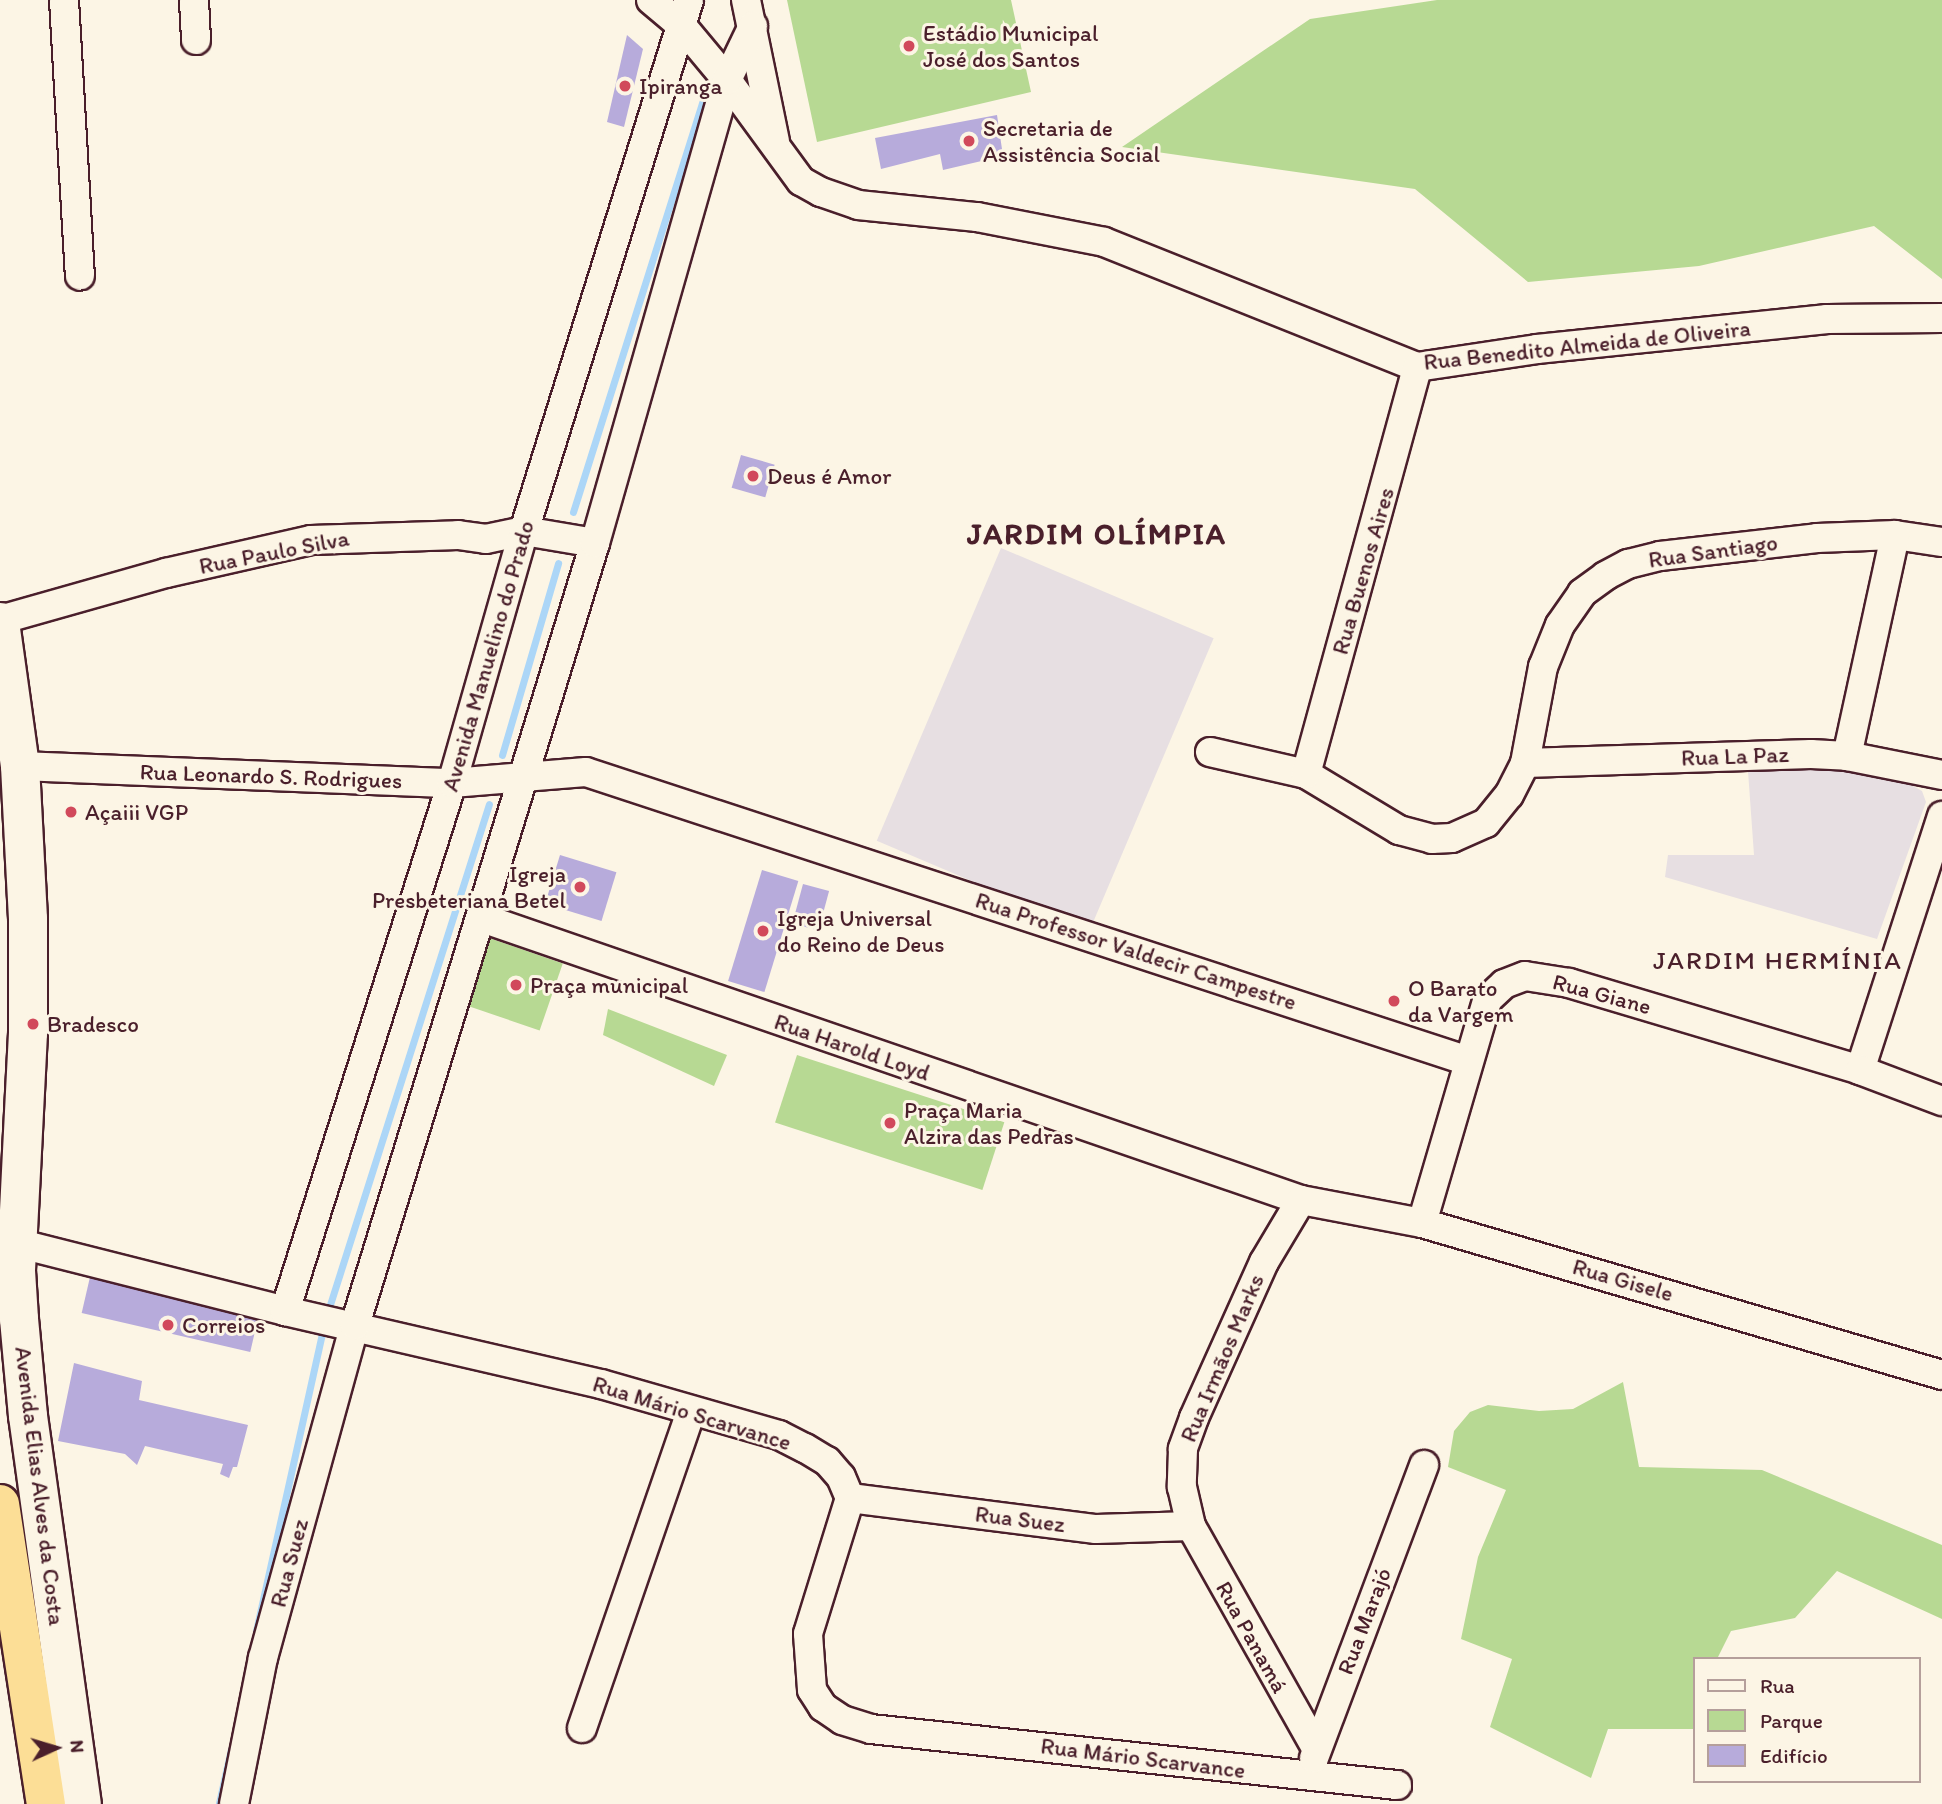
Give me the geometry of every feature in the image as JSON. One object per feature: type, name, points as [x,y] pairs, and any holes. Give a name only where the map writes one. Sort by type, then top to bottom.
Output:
[{"type":"highway","points":[[0,1504],[46,1804]]},
{"type":"main road","name":"Avenida Elias Alves da Costa","points":[[0,621],[20,766],[29,919],[28,1032],[17,1243],[28,1416],[82,1804]]},
{"type":"street","points":[[64,0],[80,276]]},
{"type":"street","points":[[194,0],[196,40]]},
{"type":"street","name":"Rua Benedito Almeida de Oliveira","points":[[651,0],[686,13],[727,80],[777,151],[801,181],[833,197],[858,205],[977,217],[1104,242],[1417,367],[1537,349],[1827,319],[1942,318]]},
{"type":"street","name":"Avenida Manuelino do Prado","points":[[285,1311],[452,783],[524,531],[686,13]]},
{"type":"street","points":[[355,1325],[595,543],[727,80],[750,13]]},
{"type":"street","points":[[750,13],[777,151]]},
{"type":"street","name":"Rua Buenos Aires","points":[[1306,774],[1417,367]]},
{"type":"street","name":"Rua Paulo Silva","points":[[0,621],[166,573],[311,540],[458,535],[486,539],[524,531],[595,543]]},
{"type":"street","points":[[1847,756],[1895,535]]},
{"type":"street","name":"Rua Santiago","points":[[1210,752],[1306,774],[1399,830],[1432,839],[1452,838],[1473,831],[1496,814],[1525,763],[1543,667],[1560,625],[1582,593],[1605,576],[1628,564],[1660,556],[1817,538],[1895,535],[1942,542]]},
{"type":"street","name":"Rua La Paz","points":[[1525,763],[1781,754],[1847,756],[1942,775]]},
{"type":"street","name":"Rua Leonardo S. Rodrigues","points":[[20,766],[452,783],[522,776]]},
{"type":"street","name":"Rua Professor Valdecir Campestre","points":[[522,776],[586,772],[1468,1061]]},
{"type":"street","points":[[1860,1070],[1942,816]]},
{"type":"street","name":"Rua Harold Loyd","points":[[482,918],[1301,1200]]},
{"type":"street","name":"Rua Giane","points":[[1422,1223],[1486,1000],[1504,984],[1525,976],[1569,983],[1860,1070],[1942,1101]]},
{"type":"street","name":"Rua Gisele","points":[[1301,1200],[1422,1223],[1942,1375]]},
{"type":"street","name":"Rua Irmãos Marks","points":[[1191,1526],[1182,1487],[1183,1449],[1264,1262],[1301,1200]]},
{"type":"street","name":"Rua Mário Scarvance","points":[[17,1243],[285,1311],[355,1325],[601,1384],[779,1435],[805,1448],[827,1461],[841,1477],[850,1498],[808,1634],[812,1690],[823,1707],[842,1720],[871,1729],[1397,1786]]},
{"type":"street","name":"Rua Suez","points":[[234,1804],[263,1658],[355,1325]]},
{"type":"street","points":[[582,1728],[691,1411]]},
{"type":"street","name":"Rua Marajó","points":[[1311,1778],[1315,1746],[1424,1465]]},
{"type":"street","name":"Rua Suez","points":[[850,1498],[1096,1529],[1191,1526]]},
{"type":"street","name":"Rua Panamá","points":[[1191,1526],[1315,1746]]},
{"type":"shaded area","points":[[1001,548],[1214,638],[1089,931],[877,841]]},
{"type":"shaded area","points":[[1828,769],[1902,780],[1922,791],[1926,802],[1877,939],[1665,877],[1668,855],[1754,855],[1748,771]]},
{"type":"green space","name":"Estádio Municipal José dos Santos","points":[[787,0],[1011,0],[1031,92],[817,142]]},
{"type":"green space","points":[[1437,0],[1942,0],[1942,279],[1874,226],[1699,266],[1528,282],[1415,189],[1122,147],[1310,19]]},
{"type":"green space","name":"Praça municipal","points":[[489,938],[563,963],[540,1031],[466,1005]]},
{"type":"green space","points":[[608,1009],[727,1055],[714,1086],[603,1035]]},
{"type":"green space","name":"Praça Maria Alzira das Pedras","points":[[797,1055],[1004,1122],[982,1190],[775,1123]]},
{"type":"green space","points":[[1623,1382],[1639,1467],[1762,1470],[1942,1545],[1942,1619],[1837,1571],[1795,1618],[1731,1631],[1718,1657],[1694,1657],[1693,1729],[1608,1729],[1591,1778],[1490,1727],[1512,1659],[1461,1639],[1478,1557],[1506,1490],[1448,1467],[1454,1431],[1470,1412],[1488,1405],[1539,1411],[1573,1409]]},
{"type":"building","name":"Ipiranga","points":[[627,35],[643,49],[624,127],[607,122]]},
{"type":"building","points":[[997,115],[1003,156],[943,170],[940,154],[881,169],[875,138]]},
{"type":"building","name":"Deus é Amor","points":[[741,455],[775,465],[765,497],[732,488]]},
{"type":"building","name":"Igreja Presbeteriana Betel","points":[[560,855],[616,872],[602,921],[545,904]]},
{"type":"building","name":"Igreja Universal do Reino de Deus","points":[[762,870],[798,881],[764,992],[728,981]]},
{"type":"building","points":[[803,884],[829,891],[818,931],[792,924]]},
{"type":"building","points":[[90,1277],[259,1316],[250,1352],[82,1313]]},
{"type":"building","points":[[74,1363],[142,1381],[139,1400],[248,1425],[237,1467],[233,1467],[229,1478],[220,1474],[223,1464],[145,1446],[137,1465],[125,1454],[58,1441]]},
{"type":"waterway","points":[[573,512],[704,96]]},
{"type":"waterway","points":[[502,755],[558,563]]},
{"type":"waterway","points":[[327,1314],[489,804]]},
{"type":"waterway","points":[[256,1631],[324,1325]]},
{"type":"waterway","points":[[219,1803],[231,1749]]},
{"type":"place","name":"Estádio Municipal José dos Santos","points":[[909,46]]},
{"type":"place","name":"Ipiranga","points":[[625,86]]},
{"type":"place","name":"Secretaria de Assistência Social","points":[[969,141]]},
{"type":"place","name":"Deus é Amor","points":[[753,476]]},
{"type":"place","name":"Açaiii VGP","points":[[71,812]]},
{"type":"place","name":"Igreja Presbeteriana Betel","points":[[580,887]]},
{"type":"place","name":"Igreja Universal do Reino de Deus","points":[[763,931]]},
{"type":"place","name":"Praça municipal","points":[[516,985]]},
{"type":"place","name":"O Barato da Vargem","points":[[1394,1001]]},
{"type":"place","name":"Bradesco","points":[[33,1024]]},
{"type":"place","name":"Praça Maria Alzira das Pedras","points":[[890,1123]]},
{"type":"place","name":"Correios","points":[[168,1325]]},
{"type":"district","name":"JARDIM OLÍMPIA","points":[[1097,534]]},
{"type":"district","name":"JARDIM HERMÍNIA","points":[[1778,961]]}]
